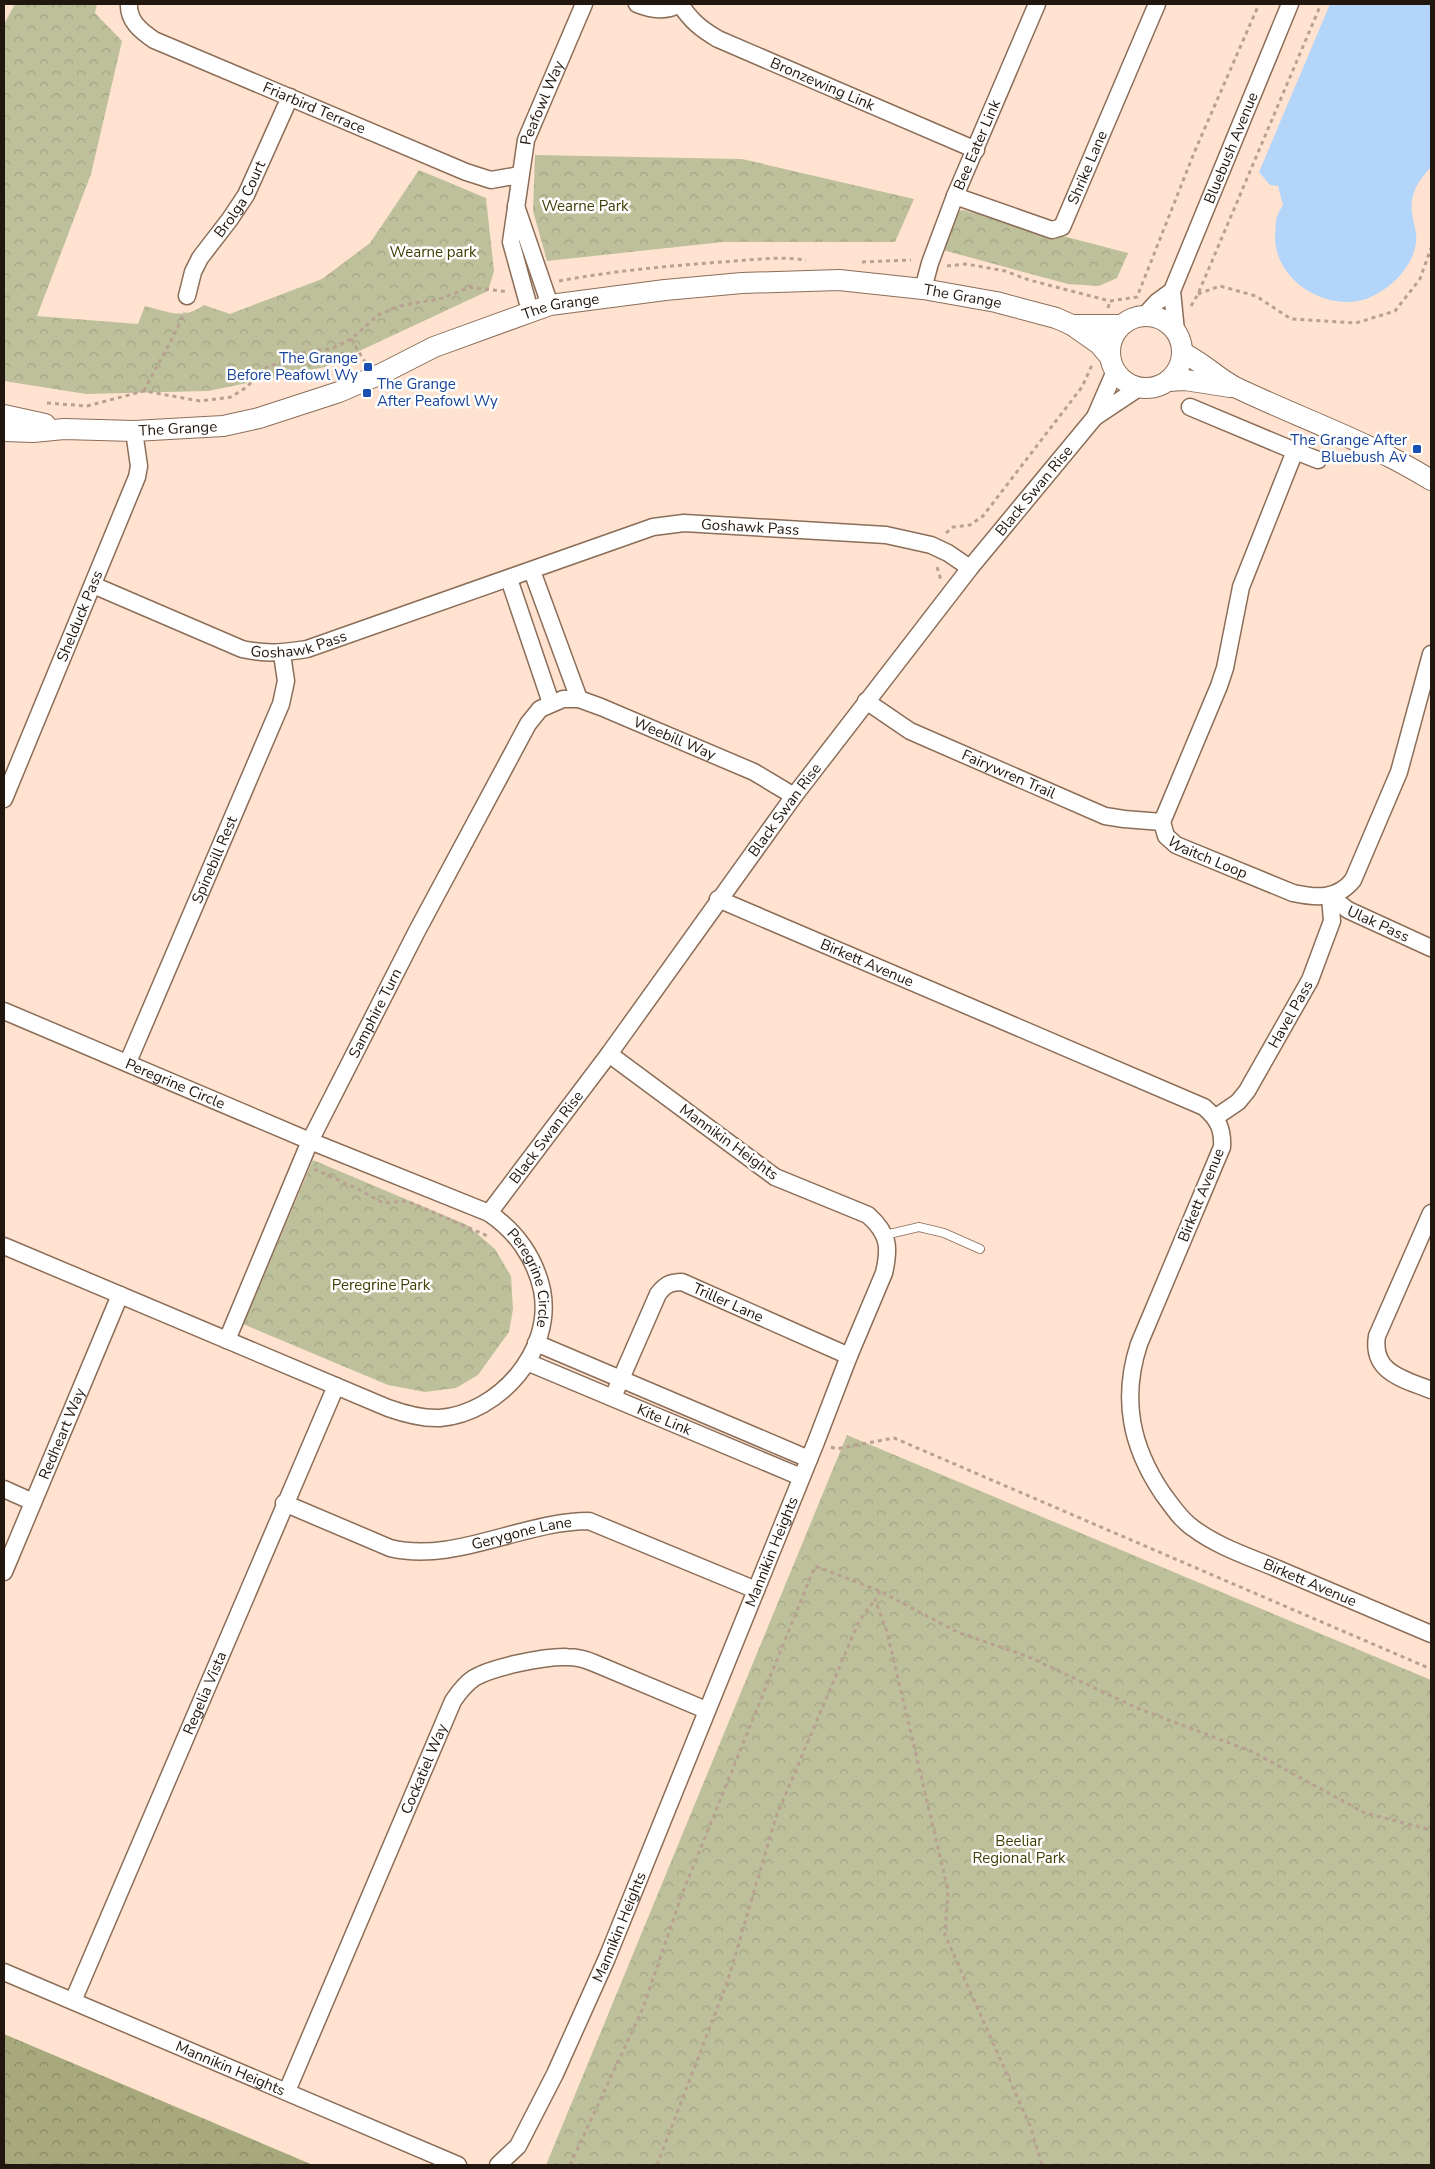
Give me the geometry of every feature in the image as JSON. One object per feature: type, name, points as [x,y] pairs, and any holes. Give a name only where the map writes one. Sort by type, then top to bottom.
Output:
[{"type":"street","name":"Friarbird Terrace","points":[[129,4],[133,22],[142,32],[154,40],[466,172],[491,180],[520,175]]},
{"type":"street","name":"Peafowl Way","points":[[530,311],[511,242],[526,140],[584,4]]},
{"type":"street","points":[[637,4],[653,10],[668,10],[680,4]]},
{"type":"street","name":"Bronzewing Link","points":[[680,4],[689,19],[700,29],[718,39],[976,150]]},
{"type":"street","name":"Bee Eater Link","points":[[924,289],[930,263],[955,196],[1037,4]]},
{"type":"street","name":"Shrike Lane","points":[[955,196],[1052,230],[1062,227],[1157,4]]},
{"type":"street","name":"Bluebush Avenue","points":[[1176,331],[1172,291],[1290,4]]},
{"type":"street","name":"Brolga Court","points":[[187,296],[193,272],[200,258],[246,195],[290,97]]},
{"type":"street","name":"Peafowl Way","points":[[516,206],[550,305]]},
{"type":"street","name":"The Grange","points":[[4,431],[34,432],[64,429],[134,431],[223,426],[259,418],[339,392],[383,373],[434,347],[550,305],[666,290],[742,283],[839,280],[924,289],[996,302],[1056,318],[1072,325],[1099,344],[1113,364]]},
{"type":"street","name":"Bluebush Avenue","points":[[1145,315],[1157,302],[1172,291]]},
{"type":"street","points":[[1168,381],[1178,369],[1183,353],[1181,341],[1176,331],[1163,319],[1145,315],[1132,318],[1121,325],[1114,334],[1110,345],[1113,364],[1126,382],[1140,388],[1155,387],[1168,381],[1185,380],[1235,388]]},
{"type":"street","name":"The Grange","points":[[1072,325],[1121,325]]},
{"type":"street","points":[[1183,353],[1194,358],[1235,388],[1363,443],[1399,460],[1431,480]]},
{"type":"street","name":"Black Swan Rise","points":[[1095,417],[1113,364]]},
{"type":"street","name":"Black Swan Rise","points":[[489,1214],[609,1054],[718,899],[794,796],[970,568],[1095,417],[1140,388]]},
{"type":"street","points":[[1190,407],[1318,460]]},
{"type":"street","name":"The Grange","points":[[4,415],[64,429]]},
{"type":"street","name":"Shelduck Pass","points":[[4,799],[137,477],[139,466],[134,431]]},
{"type":"street","name":"Waitch Loop","points":[[1295,451],[1241,587],[1225,668],[1219,686],[1162,822],[1170,841],[1188,851],[1293,893],[1311,897],[1330,896]]},
{"type":"street","name":"Goshawk Pass","points":[[93,586],[242,649],[282,654],[306,649],[653,527],[684,523],[886,535],[931,545],[948,553],[970,568]]},
{"type":"street","points":[[532,571],[579,699]]},
{"type":"street","points":[[509,579],[551,703]]},
{"type":"street","name":"Spinebill Rest","points":[[128,1062],[281,704],[286,681],[282,654]]},
{"type":"street","points":[[1330,896],[1347,888],[1353,880],[1399,772],[1431,654]]},
{"type":"street","name":"Weebill Way","points":[[551,703],[564,699],[579,699],[601,707],[754,772],[794,796]]},
{"type":"street","name":"Fairywren Trail","points":[[866,701],[910,731],[1105,816],[1162,822]]},
{"type":"street","name":"Samphire Turn","points":[[227,1340],[310,1141],[417,931],[528,724],[540,709],[551,703]]},
{"type":"street","name":"Ulak Pass","points":[[1330,896],[1348,910],[1431,948]]},
{"type":"street","name":"Havel Pass","points":[[1216,1117],[1238,1102],[1247,1091],[1310,980],[1332,922],[1330,896]]},
{"type":"street","name":"Birkett Avenue","points":[[718,899],[1204,1107],[1216,1117],[1223,1133],[1222,1147],[1139,1344],[1132,1365],[1129,1387],[1130,1411],[1142,1457],[1156,1483],[1173,1507],[1192,1528],[1240,1553],[1431,1634]]},
{"type":"street","name":"Peregrine Circle","points":[[4,1011],[128,1062],[310,1141],[489,1214],[506,1224],[519,1240],[536,1272],[542,1291],[543,1307],[536,1343],[527,1362],[506,1388],[491,1400],[472,1410],[439,1418],[423,1418],[404,1414],[4,1246]]},
{"type":"street","name":"Mannikin Heights","points":[[498,2165],[508,2158],[518,2146],[555,2074],[607,1958],[884,1273],[888,1244],[878,1223],[868,1215],[775,1177],[609,1054]]},
{"type":"street","points":[[1431,1213],[1377,1336],[1375,1348],[1378,1359],[1385,1368],[1395,1375],[1431,1390]]},
{"type":"street","name":"Triller Lane","points":[[613,1397],[658,1294],[665,1285],[673,1282],[682,1282],[849,1356]]},
{"type":"street","name":"Redheart Way","points":[[4,1572],[120,1295]]},
{"type":"street","name":"Kite Link","points":[[536,1343],[809,1459]]},
{"type":"street","name":"Kite Link","points":[[527,1362],[802,1477]]},
{"type":"street","name":"Regelia Vista","points":[[73,2001],[284,1503],[336,1386]]},
{"type":"street","points":[[4,1490],[33,1502]]},
{"type":"street","name":"Gerygone Lane","points":[[284,1503],[390,1548],[422,1553],[560,1524],[589,1521],[756,1590]]},
{"type":"street","name":"Cockatiel Way","points":[[286,2091],[453,1701],[466,1684],[485,1673],[518,1664],[556,1657],[575,1657],[594,1663],[706,1710]]},
{"type":"street","name":"Mannikin Heights","points":[[4,1972],[458,2165]]},
{"type":"lane","points":[[885,1235],[919,1227],[944,1232],[980,1249]]},
{"type":"path","points":[[948,266],[966,264],[1004,271],[1038,283],[1110,301],[1137,298],[1194,154],[1259,4]]},
{"type":"path","points":[[1190,307],[1198,294],[1321,4]]},
{"type":"path","points":[[1198,294],[1220,286],[1256,296],[1291,319],[1356,322],[1396,311],[1420,278],[1431,248]]},
{"type":"path","points":[[41,403],[87,406],[144,391],[200,401],[231,397],[247,387],[263,369],[307,351],[330,349],[351,339],[378,315],[400,306],[443,298],[470,287],[511,292]]},
{"type":"path","points":[[144,391],[160,358],[177,330],[184,312],[187,296]]},
{"type":"path","points":[[351,339],[365,362]]},
{"type":"path","points":[[816,1442],[836,1449],[894,1438],[1431,1669]]},
{"type":"path","points":[[570,2165],[643,2008],[682,1894],[816,1566],[880,1591],[957,1632],[1029,1657],[1137,1708],[1253,1752],[1365,1813],[1431,1830]]},
{"type":"path","points":[[658,2165],[728,1980],[776,1817],[859,1621],[880,1591]]},
{"type":"path","points":[[875,1600],[887,1632],[948,1890],[946,1935],[1031,2128],[1042,2165]]},
{"type":"green space","name":"Wearne park","points":[[15,4],[97,4],[95,13],[122,41],[91,174],[37,316],[138,324],[145,306],[182,313],[196,310],[204,305],[230,314],[322,279],[370,243],[419,170],[486,198],[494,271],[488,291],[325,367],[208,391],[86,394],[4,381],[4,24]]},
{"type":"green space","name":"Wearne Park","points":[[535,155],[742,159],[914,199],[895,242],[723,242],[547,261],[533,211]]},
{"type":"green space","points":[[963,210],[1128,253],[1117,278],[1099,286],[1068,284],[939,249],[951,213]]},
{"type":"green space","name":"Peregrine Park","points":[[313,1160],[467,1225],[495,1249],[511,1276],[513,1309],[509,1332],[478,1375],[456,1388],[425,1392],[388,1385],[243,1324]]},
{"type":"green space","name":"Beeliar Regional Park","points":[[847,1435],[1431,1680],[1431,2165],[546,2165]]},
{"type":"green space","points":[[4,2034],[313,2165],[4,2165]]},
{"type":"water","points":[[1330,4],[1431,4],[1431,167],[1418,184],[1412,201],[1412,215],[1416,233],[1415,250],[1402,273],[1390,285],[1368,298],[1350,302],[1334,301],[1305,289],[1283,267],[1277,253],[1275,237],[1277,216],[1283,205],[1278,186],[1270,185],[1259,172]]},
{"type":"place","name":"The Grange Before Peafowl Wy","points":[[368,367]]},
{"type":"place","name":"The Grange After Peafowl Wy","points":[[367,393]]},
{"type":"place","name":"The Grange After Bluebush Av","points":[[1417,449]]}]
